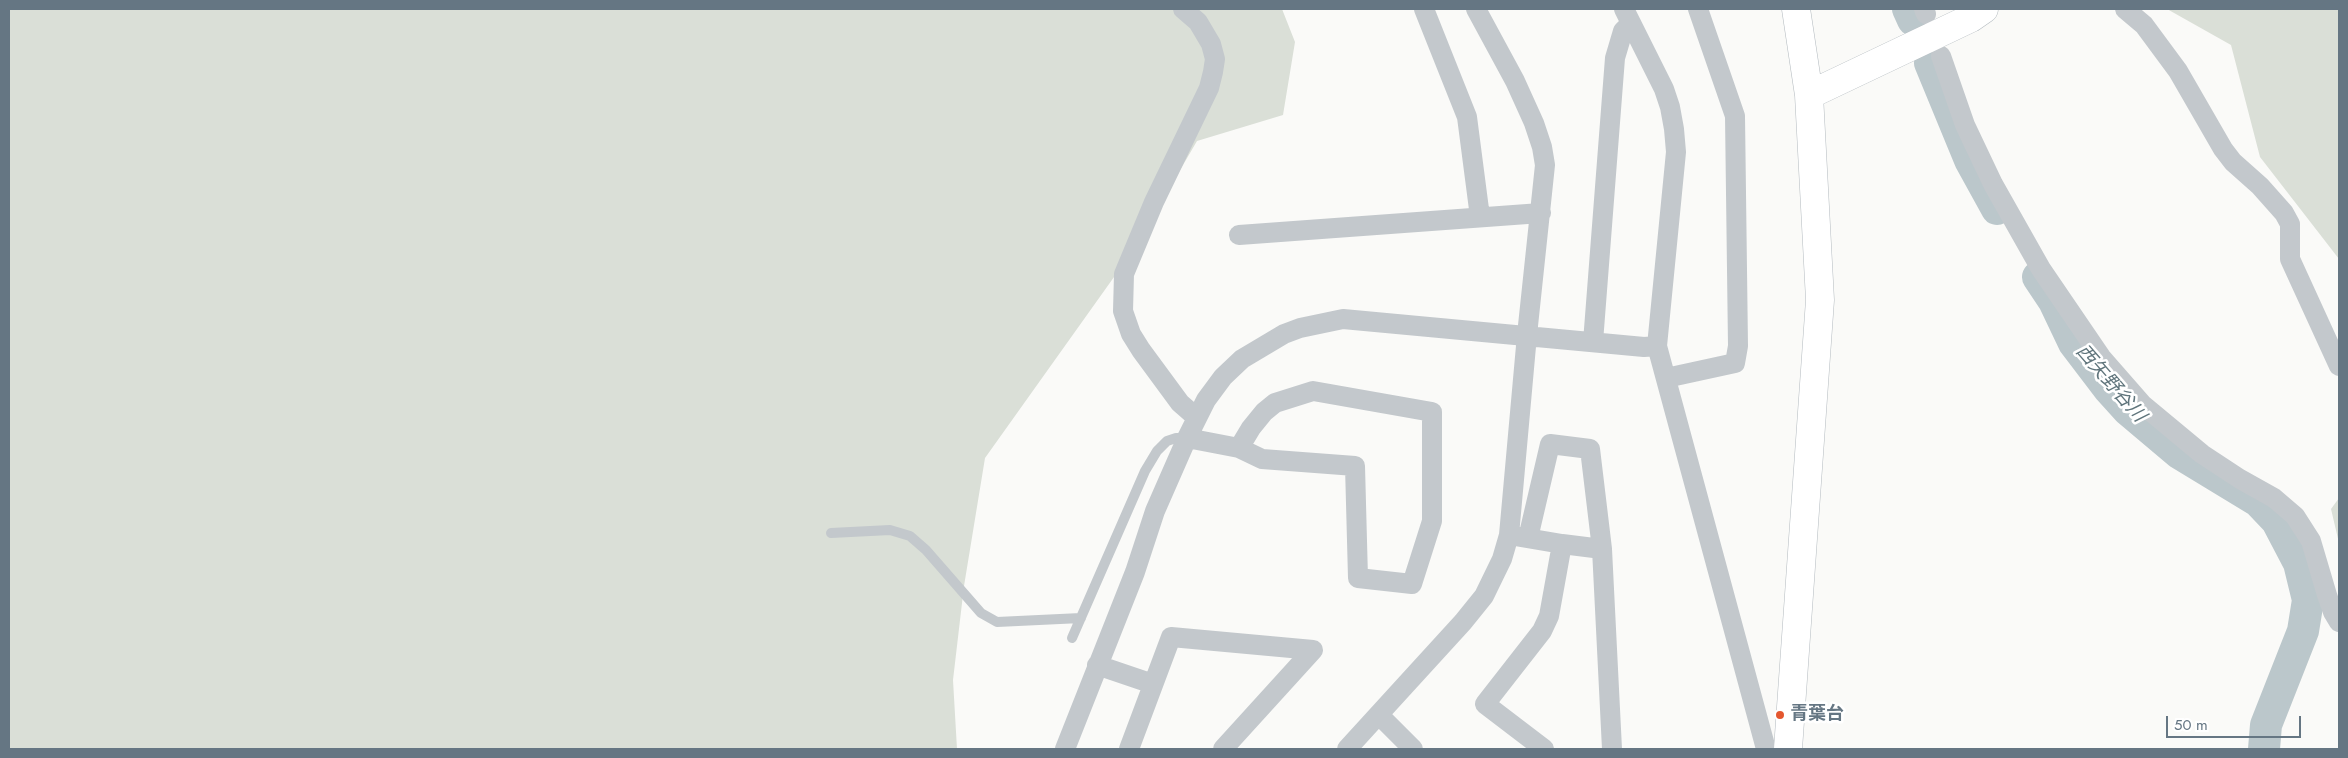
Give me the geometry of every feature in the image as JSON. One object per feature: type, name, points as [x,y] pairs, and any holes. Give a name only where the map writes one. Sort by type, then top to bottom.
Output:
[{"type":"street","points":[[1183,9],[1198,22],[1211,44],[1214,59],[1213,72],[1209,88],[1154,202],[1124,274],[1123,311],[1131,334],[1141,350],[1180,403],[1196,417]]},
{"type":"street","points":[[1424,9],[1467,117],[1480,217]]},
{"type":"street","points":[[1478,9],[1515,81],[1542,147],[1545,165],[1527,335],[1519,536]]},
{"type":"street","points":[[1666,378],[1735,363],[1738,346],[1735,116],[1698,9]]},
{"type":"street","points":[[1788,749],[1820,300],[1809,95],[1796,9]]},
{"type":"street","points":[[1809,95],[1971,18],[1984,9]]},
{"type":"street","points":[[2125,9],[2144,24],[2178,71],[2228,155],[2284,213],[2290,224],[2290,259],[2339,366]]},
{"type":"street","points":[[1627,16],[1664,89],[1674,129],[1676,152],[1657,346],[1766,749]]},
{"type":"street","points":[[1593,342],[1615,58],[1627,16]]},
{"type":"street","points":[[1941,56],[1965,125],[1993,184],[2041,269],[2101,357],[2143,405],[2195,448],[2240,480],[2274,498],[2295,516],[2311,541],[2326,595],[2332,612],[2339,622]]},
{"type":"street","points":[[1239,235],[1541,213]]},
{"type":"street","points":[[1065,749],[1186,438],[1196,417],[1223,377],[1242,359],[1266,343],[1300,328],[1343,319],[1644,347],[1657,346]]},
{"type":"street","points":[[1186,438],[1240,448],[1262,459],[1355,466],[1358,578],[1412,584],[1432,521],[1432,412],[1313,391],[1275,403],[1251,428],[1240,448]]},
{"type":"street","points":[[1347,749],[1484,596],[1502,559],[1519,536],[1550,444],[1590,449],[1602,549],[1612,749]]},
{"type":"street","points":[[1519,536],[1602,549]]},
{"type":"street","points":[[1544,749],[1486,704],[1542,631],[1549,616],[1562,544]]},
{"type":"street","points":[[1129,749],[1172,637],[1313,650],[1223,749]]},
{"type":"street","points":[[1097,665],[1153,684]]},
{"type":"street","points":[[1379,715],[1413,749]]},
{"type":"lane","points":[[1072,638],[1145,471],[1158,450],[1167,441],[1176,438],[1186,438]]},
{"type":"lane","points":[[831,533],[890,530],[910,536],[926,550],[981,613],[997,622],[1081,618]]},
{"type":"shaded area","points":[[9,9],[1282,9],[1295,42],[1283,115],[1197,141],[1134,249],[985,458],[964,586],[953,680],[957,749],[9,749]]},
{"type":"shaded area","points":[[2167,9],[2339,9],[2339,259],[2260,157],[2231,45]]},
{"type":"shaded area","points":[[2339,498],[2339,543],[2331,509]]},
{"type":"waterway","name":"西矢野谷川","points":[[1908,9],[1913,20]]},
{"type":"waterway","name":"西矢野谷川","points":[[1930,63],[1970,160],[1997,209]]},
{"type":"waterway","name":"西矢野谷川","points":[[2038,277],[2054,301],[2074,343],[2109,389],[2128,410],[2179,453],[2258,501],[2277,521],[2299,563],[2308,600],[2303,631],[2266,725],[2264,749]]},
{"type":"place","name":"青葉台","points":[[1780,715]]}]
